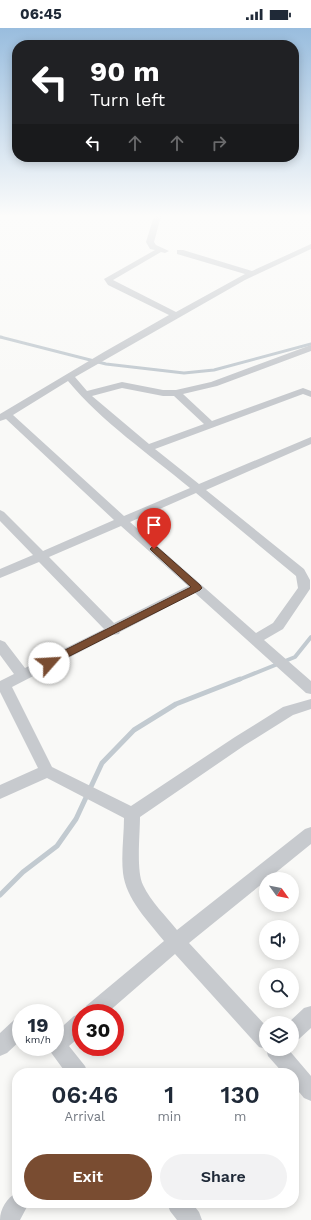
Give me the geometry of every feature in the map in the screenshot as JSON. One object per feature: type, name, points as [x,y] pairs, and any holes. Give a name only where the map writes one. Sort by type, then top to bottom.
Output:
[{"type":"street","points":[[127,272],[108,280],[111,283],[175,315]]},
{"type":"street","points":[[222,272],[242,278]]},
{"type":"street","points":[[246,272],[252,273]]},
{"type":"street","points":[[255,272],[175,315],[3,416],[311,689]]},
{"type":"street","points":[[85,395],[122,385],[163,393],[176,393],[214,384],[311,348]]},
{"type":"street","points":[[70,377],[85,395],[118,424],[300,572],[304,578],[304,589],[282,622],[274,629],[255,639]]},
{"type":"street","points":[[148,448],[303,391],[311,394]]},
{"type":"street","points":[[176,393],[211,425]]},
{"type":"street","points":[[0,574],[198,490],[311,440]]},
{"type":"street","points":[[0,514],[114,631]]},
{"type":"street","points":[[132,814],[47,771],[2,686],[197,588]]},
{"type":"street","points":[[0,645],[22,675]]},
{"type":"street","points":[[132,814],[240,741],[288,711],[311,704]]},
{"type":"street","points":[[0,792],[47,771]]},
{"type":"street","points":[[132,814],[130,873],[135,888],[146,905],[176,942],[259,1032]]},
{"type":"street","points":[[103,1004],[176,942],[311,834]]},
{"type":"street","points":[[299,1026],[311,1015]]},
{"type":"street","points":[[64,1037],[72,1031]]},
{"type":"street","points":[[0,1046],[12,1035]]},
{"type":"street","points":[[64,1056],[74,1068]]},
{"type":"street","points":[[281,1056],[291,1068]]},
{"type":"street","points":[[299,1077],[311,1091]]},
{"type":"street","points":[[8,1220],[15,1208]]},
{"type":"street","points":[[182,1208],[191,1220]]},
{"type":"waterway","points":[[2,337],[0,337],[106,364],[184,373],[214,370],[311,344]]},
{"type":"waterway","points":[[238,680],[295,657],[311,637]]},
{"type":"waterway","points":[[0,895],[23,872],[57,846],[76,819],[102,763],[134,730],[176,704],[240,679]]},
{"type":"route","points":[[49,663],[197,588],[154,549]]}]
